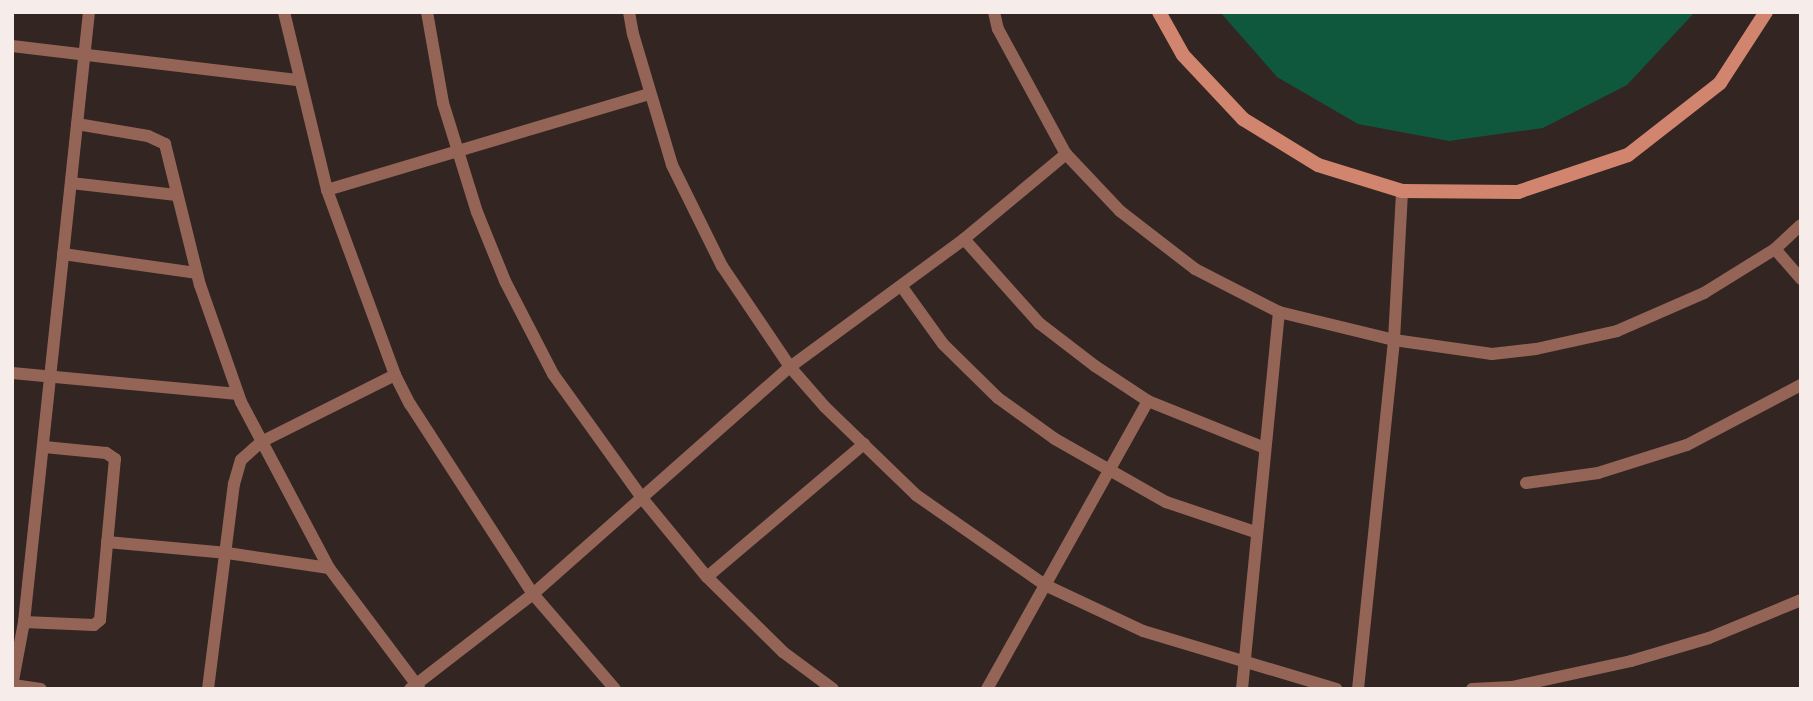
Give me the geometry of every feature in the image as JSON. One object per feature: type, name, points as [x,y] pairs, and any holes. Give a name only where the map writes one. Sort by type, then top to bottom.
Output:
[{"type":"street","points":[[41,689],[13,686],[24,622],[44,447],[89,12]]},
{"type":"street","points":[[284,12],[327,190],[395,375],[424,426],[533,594],[615,689]]},
{"type":"street","points":[[427,12],[443,103],[477,212],[553,374],[642,498],[707,577],[783,652],[833,689]]},
{"type":"street","points":[[629,12],[672,165],[722,266],[790,367],[916,495],[1045,585],[1143,631],[1245,664],[1336,689]]},
{"type":"street","points":[[994,12],[998,29],[1066,154],[1120,211],[1195,270],[1279,312],[1394,340],[1492,354],[1536,349],[1618,331],[1704,293],[1776,248],[1801,225]]},
{"type":"street","points":[[1159,12],[1183,55],[1243,119],[1318,165],[1402,191],[1518,192],[1628,155],[1720,83],[1766,12]]},
{"type":"street","points":[[12,46],[299,80]]},
{"type":"street","points":[[327,190],[650,94]]},
{"type":"street","points":[[77,124],[162,141],[167,148],[176,195],[197,273],[238,394],[329,568],[415,687],[533,594],[790,367],[964,239],[1066,154]]},
{"type":"street","points":[[71,183],[176,195]]},
{"type":"street","points":[[1358,689],[1394,340],[1402,191]]},
{"type":"street","points":[[964,239],[1040,323],[1148,401],[1265,448]]},
{"type":"street","points":[[1776,248],[1801,279]]},
{"type":"street","points":[[63,254],[197,273]]},
{"type":"street","points":[[902,286],[943,344],[998,398],[1055,439],[1166,502],[1255,532]]},
{"type":"street","points":[[1242,689],[1255,532],[1279,312]]},
{"type":"street","points":[[12,373],[238,394]]},
{"type":"street","points":[[208,689],[238,466],[261,442],[395,375]]},
{"type":"street","points":[[1526,483],[1598,473],[1687,444],[1801,385]]},
{"type":"street","points":[[987,689],[1107,470],[1148,401]]},
{"type":"street","points":[[707,577],[864,444]]},
{"type":"street","points":[[24,622],[99,624],[114,458],[106,453],[44,447]]},
{"type":"street","points":[[107,542],[227,553],[329,568]]},
{"type":"street","points":[[1472,689],[1512,687],[1630,662],[1709,638],[1801,600]]},
{"type":"green space","points":[[1220,12],[1695,12],[1627,85],[1543,128],[1449,141],[1358,124],[1277,77]]}]
